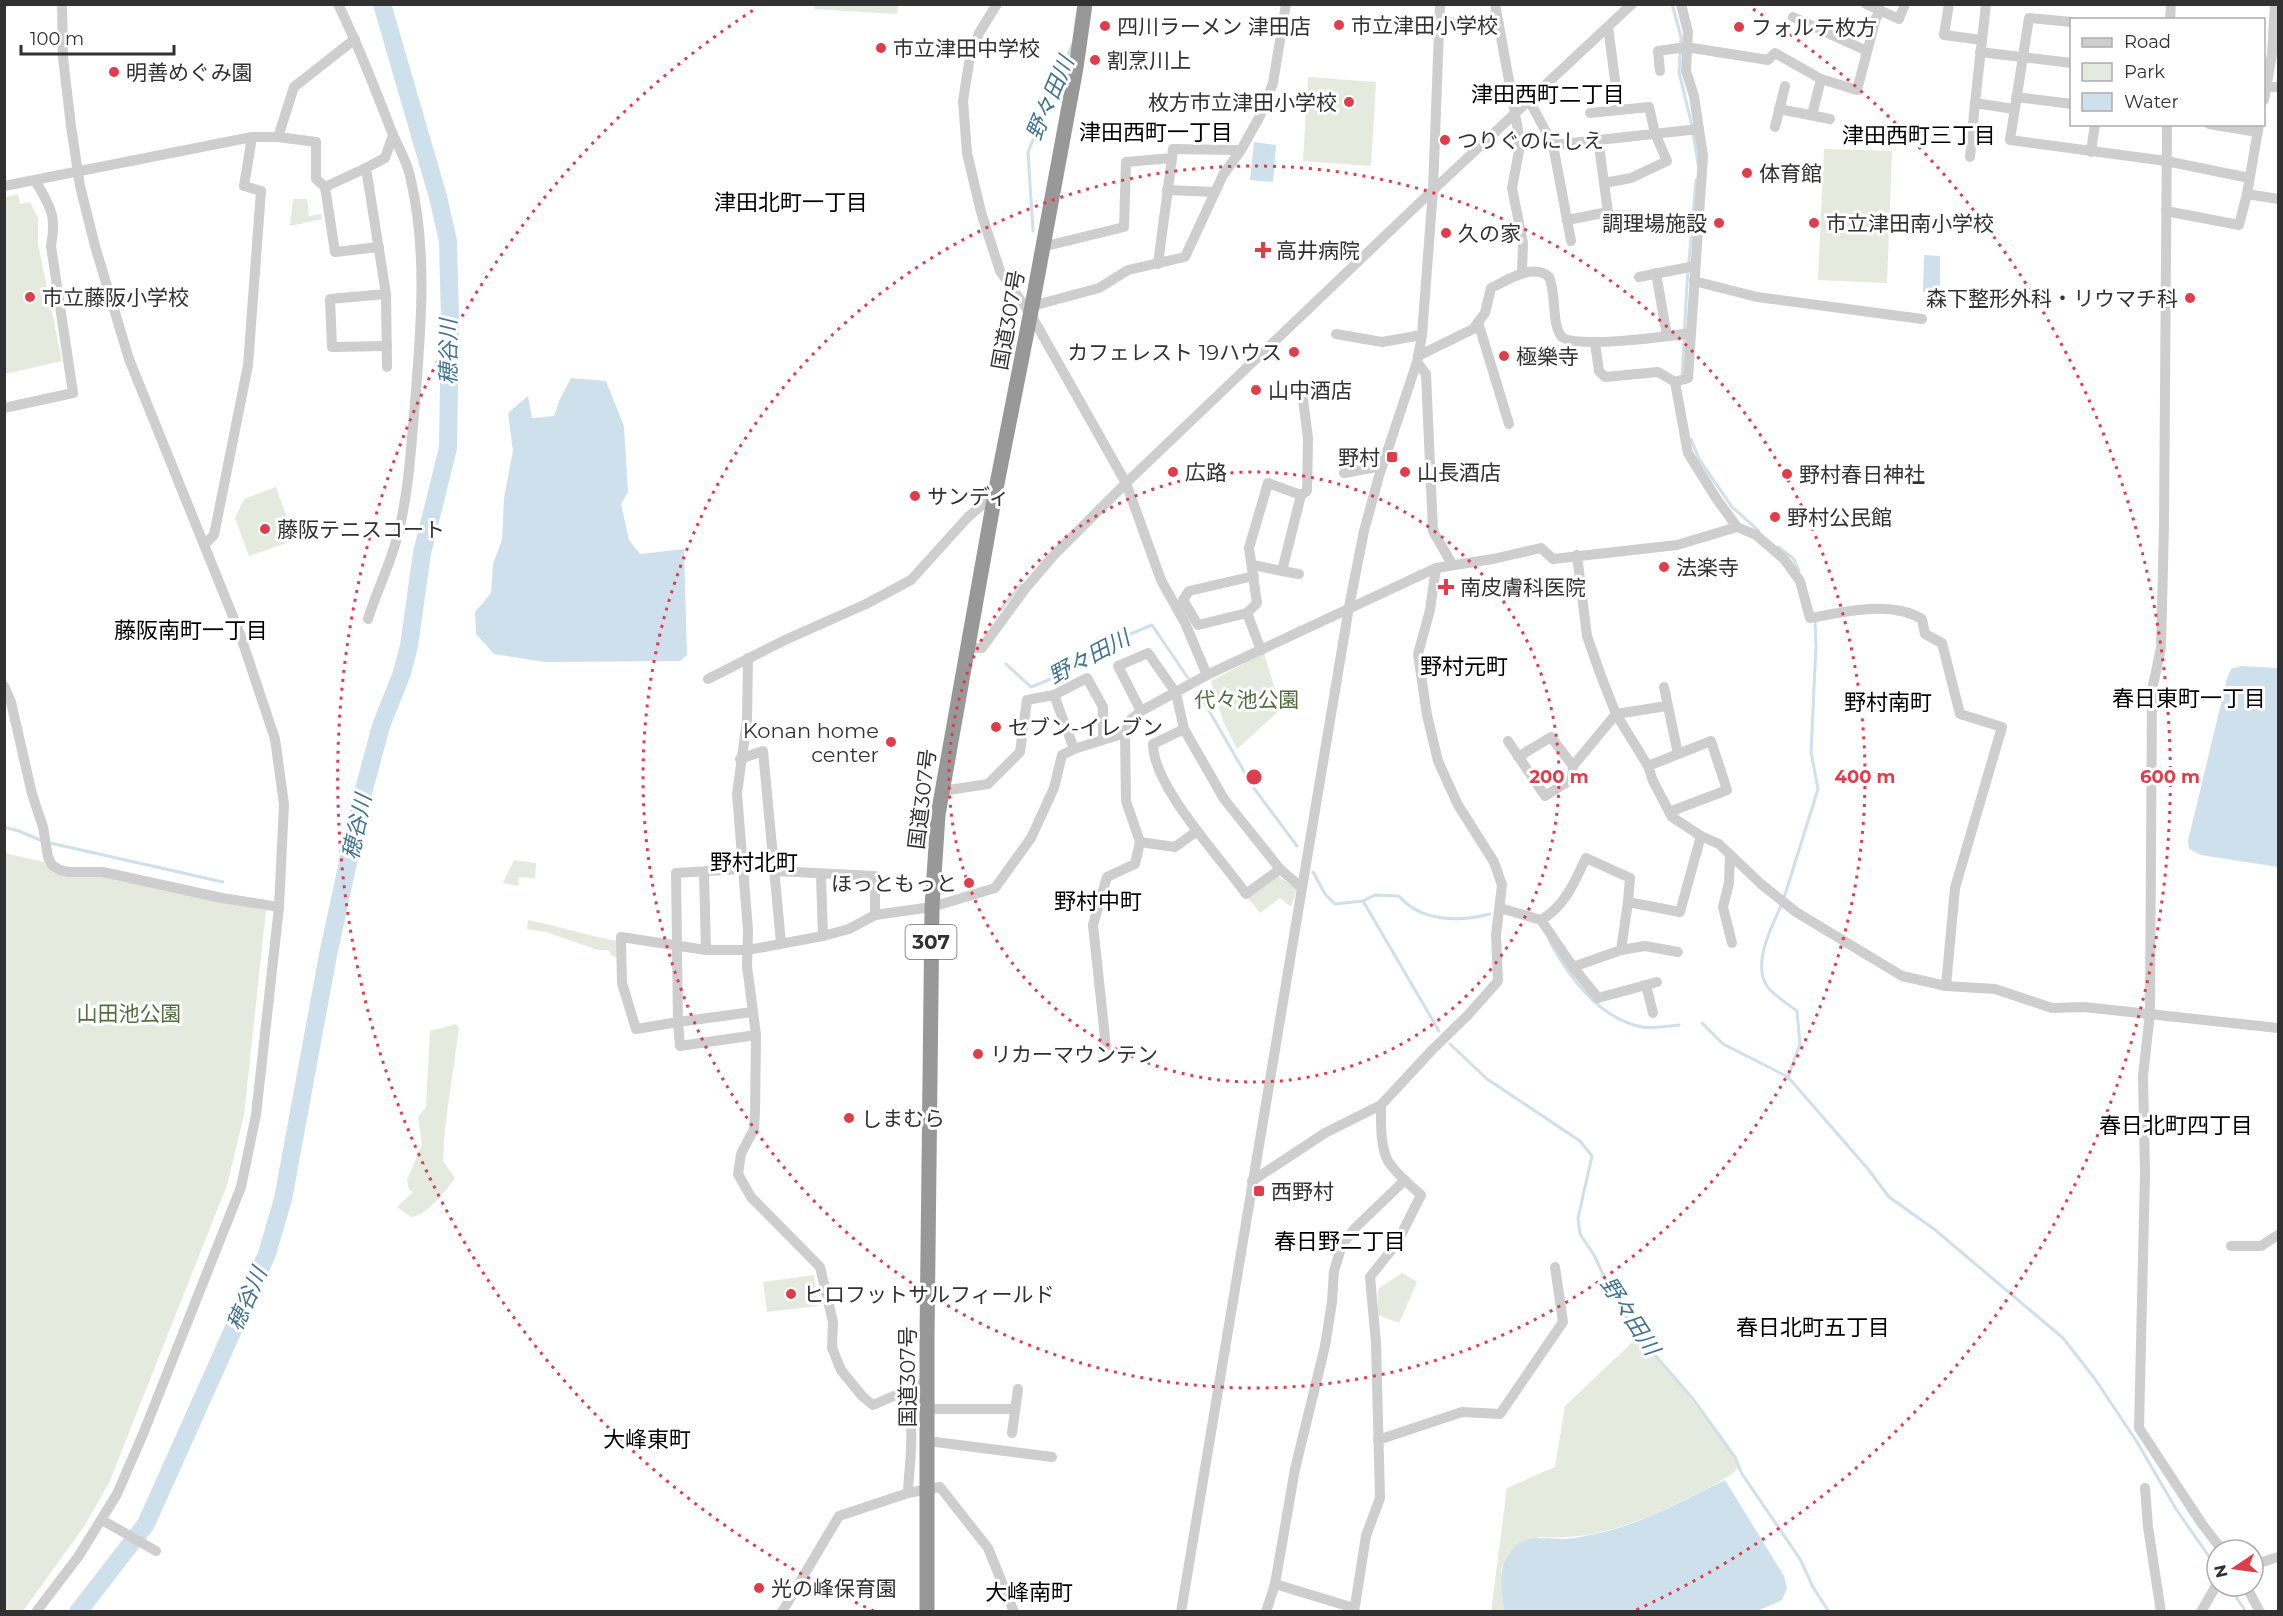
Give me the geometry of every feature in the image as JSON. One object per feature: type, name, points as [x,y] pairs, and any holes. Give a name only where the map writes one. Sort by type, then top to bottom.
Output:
[{"type":"highway","name":"国道307号","points":[[927,1611],[932,907],[938,815],[995,494],[1032,310],[1085,4]]},
{"type":"street","points":[[36,1611],[106,1522],[241,1187],[256,1116],[279,907],[284,804],[275,739],[240,634],[129,359],[95,246],[78,172],[63,58],[62,4]]},
{"type":"street","points":[[338,4],[355,39],[410,174],[418,216],[420,323],[412,447],[406,478],[405,502],[394,550],[368,619]]},
{"type":"street","points":[[998,4],[979,33],[969,63],[963,101],[967,153],[981,212],[1000,272],[1032,310],[1126,483],[1161,580],[1185,623],[1207,675]]},
{"type":"street","points":[[1032,310],[1052,300],[1099,288],[1128,270],[1185,258],[1223,175],[1241,150],[1260,116],[1273,83],[1286,4]]},
{"type":"street","points":[[1181,1611],[1348,607],[1364,531],[1382,466],[1418,359],[1422,335],[1433,190],[1440,4]]},
{"type":"street","points":[[1495,4],[1518,130],[1519,152],[1512,188],[1523,243],[1522,272]]},
{"type":"street","points":[[967,648],[982,648],[1025,589],[1054,555],[1126,483],[1632,4]]},
{"type":"street","points":[[1595,343],[1599,371],[1605,377],[1658,372],[1680,381],[1688,378],[1685,334],[1694,281],[1690,267],[1703,156],[1697,130],[1694,96],[1680,48],[1688,32],[1681,4]]},
{"type":"street","points":[[1866,4],[1899,19],[1905,4]]},
{"type":"street","points":[[1949,4],[1944,35],[1982,40]]},
{"type":"street","points":[[1970,157],[1986,4]]},
{"type":"street","points":[[2275,4],[2272,54],[2265,87],[2278,87]]},
{"type":"street","points":[[1660,71],[1658,51],[1680,48],[1768,60],[1775,53],[1821,79],[1857,90],[1876,18],[1881,11]]},
{"type":"street","points":[[1793,17],[1867,51]]},
{"type":"street","points":[[2070,22],[2029,18],[2010,140],[2166,161],[2249,178]]},
{"type":"street","points":[[1439,22],[1499,24]]},
{"type":"street","points":[[1608,27],[1619,110]]},
{"type":"street","points":[[278,136],[294,87],[355,39]]},
{"type":"street","points":[[1980,52],[2070,63]]},
{"type":"street","points":[[1812,116],[1821,79]]},
{"type":"street","points":[[1775,127],[1785,86]]},
{"type":"street","points":[[1529,100],[1553,145],[1571,241]]},
{"type":"street","points":[[1975,103],[2070,104]]},
{"type":"street","points":[[1590,113],[1649,107],[1655,133],[1667,161],[1631,178],[1604,183]]},
{"type":"street","points":[[1779,109],[1830,119]]},
{"type":"street","points":[[2091,152],[2095,126]]},
{"type":"street","points":[[2167,126],[2161,648],[2152,690],[2150,1013],[2144,1076],[2145,1173],[2139,1428],[2213,1538]]},
{"type":"street","points":[[2166,211],[2239,225],[2259,128],[2234,126]]},
{"type":"street","points":[[1553,145],[1697,130]]},
{"type":"street","points":[[325,187],[385,158],[393,135]]},
{"type":"street","points":[[4,186],[252,137],[278,136],[316,142],[316,179],[325,187],[335,252],[379,247]]},
{"type":"street","points":[[204,545],[214,535],[248,365],[261,191],[244,186],[252,137]]},
{"type":"street","points":[[1567,220],[1608,212],[1598,140]]},
{"type":"street","points":[[1158,264],[1173,149],[1236,150]]},
{"type":"street","points":[[1042,250],[1124,227],[1126,162],[1172,159]]},
{"type":"street","points":[[366,168],[386,294],[387,366]]},
{"type":"street","points":[[4,408],[73,393],[51,246],[54,225],[50,208],[35,180]]},
{"type":"street","points":[[1167,190],[1215,192]]},
{"type":"street","points":[[2247,194],[2278,199]]},
{"type":"street","points":[[1639,277],[1690,267]]},
{"type":"street","points":[[1418,359],[1473,329],[1485,313],[1491,288],[1522,272],[1540,272],[1549,277],[1555,295],[1557,326],[1563,339],[1567,342],[1595,343],[1685,334]]},
{"type":"street","points":[[1656,273],[1667,336]]},
{"type":"street","points":[[1694,281],[1757,297],[1922,319]]},
{"type":"street","points":[[386,294],[330,299],[332,347],[387,345]]},
{"type":"street","points":[[1478,322],[1509,424]]},
{"type":"street","points":[[1336,334],[1382,342],[1422,335]]},
{"type":"street","points":[[1418,359],[1426,374],[1433,531],[1452,564]]},
{"type":"street","points":[[1680,381],[1688,453],[1737,527],[1756,535],[1784,559],[1800,581],[1810,618],[1892,609],[1915,614],[1922,619],[1925,634],[1942,643],[1960,714],[2002,727],[1955,888],[1946,986]]},
{"type":"street","points":[[1282,571],[1301,495],[1307,491],[1308,438],[1303,399]]},
{"type":"street","points":[[1344,473],[1382,466]]},
{"type":"street","points":[[1299,574],[1282,571],[1253,571],[1189,591],[1183,600],[1198,625],[1247,613],[1257,603],[1253,571],[1249,548],[1268,483],[1301,495]]},
{"type":"street","points":[[708,679],[852,608],[866,604],[911,580],[968,517],[995,494]]},
{"type":"street","points":[[1106,1047],[1093,925],[1107,877],[1135,864],[1140,842],[1126,801],[1125,734],[1130,720],[1141,711],[1207,675],[1348,607],[1436,568],[1493,559],[1541,548],[1553,559],[1677,545],[1737,527]]},
{"type":"street","points":[[1577,555],[1587,636],[1616,714],[1648,766],[1653,781],[1672,817],[1701,836],[1719,844],[1761,884],[1789,906],[1902,976],[1946,986],[1995,989],[2052,1008],[2084,1007],[2278,1028]]},
{"type":"street","points":[[1252,1181],[1325,1133],[1381,1105],[1498,981],[1496,935],[1502,885],[1494,862],[1456,801],[1437,758],[1427,715],[1418,654],[1430,610],[1436,568]]},
{"type":"street","points":[[1247,613],[1261,650]]},
{"type":"street","points":[[1141,711],[1118,666],[1148,653],[1176,693],[1184,729],[1224,799],[1280,869],[1302,888]]},
{"type":"street","points":[[748,658],[747,720],[736,794],[748,930],[747,966],[756,1035],[754,1129],[741,1154],[738,1174],[751,1197],[820,1267],[833,1322],[832,1348],[841,1370],[862,1396],[873,1405],[928,1381]]},
{"type":"street","points":[[942,791],[988,784],[1020,752],[1027,700],[1054,695],[1087,678],[1103,707],[1103,738]]},
{"type":"street","points":[[4,686],[11,702],[32,794],[52,865],[69,872],[103,872],[222,898],[279,907]]},
{"type":"street","points":[[1664,687],[1678,754]]},
{"type":"street","points":[[1054,695],[1074,748]]},
{"type":"street","points":[[1508,741],[1545,796],[1572,778],[1573,766],[1616,714],[1667,705]]},
{"type":"street","points":[[1184,729],[1153,744],[1153,755],[1174,799],[1246,894],[1280,869]]},
{"type":"street","points":[[752,1012],[636,1029],[622,983],[621,937],[706,950],[748,950],[823,936],[849,929],[875,915],[932,907],[995,888],[1031,838],[1054,788],[1062,755],[1074,748],[1103,738],[1125,734]]},
{"type":"street","points":[[1518,757],[1551,737],[1573,766]]},
{"type":"street","points":[[1648,766],[1711,741],[1727,790],[1670,812]]},
{"type":"street","points":[[740,759],[763,751],[781,943]]},
{"type":"street","points":[[1140,842],[1175,846],[1197,831]]},
{"type":"street","points":[[1628,902],[1680,912],[1701,836]]},
{"type":"street","points":[[1731,854],[1723,907],[1732,943]]},
{"type":"street","points":[[1541,920],[1552,914],[1566,898],[1586,858],[1630,878],[1621,950]]},
{"type":"street","points":[[742,869],[676,873],[680,1046],[756,1035]]},
{"type":"street","points":[[775,871],[875,876],[875,915]]},
{"type":"street","points":[[704,873],[706,950]]},
{"type":"street","points":[[821,875],[823,936]]},
{"type":"street","points":[[1500,908],[1541,920],[1573,967],[1598,998],[1652,984],[1653,1013]]},
{"type":"street","points":[[1573,967],[1621,950],[1645,946],[1678,951]]},
{"type":"street","points":[[1275,1584],[1354,1610],[1366,1536],[1380,1498],[1376,1343],[1370,1277],[1397,1243],[1421,1195],[1404,1180],[1388,1160],[1382,1133],[1381,1105]]},
{"type":"street","points":[[1266,1611],[1275,1584],[1295,1468],[1325,1346],[1334,1271],[1342,1245],[1355,1228],[1404,1180]]},
{"type":"street","points":[[2231,1246],[2261,1246],[2278,1235]]},
{"type":"street","points":[[1378,1440],[1462,1412],[1500,1414],[1563,1322],[1555,1267]]},
{"type":"street","points":[[1012,1433],[1018,1389]]},
{"type":"street","points":[[902,1392],[906,1400],[911,1428],[908,1493]]},
{"type":"street","points":[[928,1408],[1015,1409]]},
{"type":"street","points":[[928,1441],[1052,1457]]},
{"type":"street","points":[[783,1611],[839,1516],[908,1493],[940,1487],[988,1548],[1014,1611]]},
{"type":"street","points":[[2145,1488],[2148,1527],[2161,1611]]},
{"type":"street","points":[[106,1522],[154,1549]]},
{"type":"street","points":[[2201,1611],[2209,1598]]},
{"type":"green space","points":[[815,4],[898,5],[897,14],[814,9]]},
{"type":"green space","points":[[1308,77],[1376,82],[1371,166],[1303,161]]},
{"type":"green space","points":[[1824,149],[1892,151],[1887,283],[1818,280]]},
{"type":"green space","name":"市立藤阪小学校","points":[[18,194],[20,204],[30,202],[38,218],[38,244],[62,361],[5,374],[5,197]]},
{"type":"green space","points":[[293,199],[307,199],[309,216],[321,214],[322,219],[290,226]]},
{"type":"green space","points":[[1612,210],[1632,210],[1632,217],[1625,228],[1605,233],[1604,218]]},
{"type":"green space","name":"藤阪テニスコート","points":[[276,487],[295,540],[249,556],[235,518],[244,499]]},
{"type":"green space","name":"代々池公園","points":[[1264,653],[1281,709],[1237,749],[1223,721],[1211,681]]},
{"type":"green space","name":"山田池公園","points":[[5,853],[222,903],[266,910],[244,1115],[227,1185],[109,1483],[85,1525],[23,1611],[5,1612]]},
{"type":"green space","points":[[514,860],[536,863],[535,878],[519,877],[518,886],[503,883]]},
{"type":"green space","points":[[1278,876],[1297,889],[1291,907],[1280,898],[1260,913],[1248,898]]},
{"type":"green space","points":[[528,920],[619,941],[618,958],[612,956],[608,950],[598,950],[546,932],[527,929]]},
{"type":"green space","points":[[456,1024],[459,1028],[445,1127],[443,1161],[455,1178],[430,1207],[417,1216],[411,1217],[397,1207],[413,1192],[409,1190],[407,1180],[422,1144],[418,1117],[426,1107],[430,1031]]},
{"type":"green space","points":[[1402,1273],[1417,1282],[1399,1323],[1378,1315],[1378,1289]]},
{"type":"green space","name":"ヒロフットサルフィールド","points":[[814,1275],[818,1306],[767,1312],[763,1282]]},
{"type":"green space","points":[[1638,1337],[1682,1388],[1733,1454],[1738,1469],[1706,1489],[1633,1523],[1578,1536],[1539,1537],[1501,1569],[1504,1611],[1491,1612],[1507,1488],[1555,1467],[1565,1406]]},
{"type":"water","points":[[1254,142],[1276,145],[1273,182],[1250,180]]},
{"type":"water","points":[[1924,255],[1940,256],[1940,293],[1923,292]]},
{"type":"water","points":[[571,378],[606,381],[624,426],[628,492],[621,504],[629,540],[640,554],[684,549],[687,655],[680,661],[544,662],[494,654],[476,634],[475,612],[491,593],[493,564],[502,540],[504,498],[513,451],[508,413],[528,396],[532,418],[554,416]]},
{"type":"water","points":[[2241,666],[2278,668],[2278,867],[2201,855],[2189,849],[2188,841],[2227,679],[2231,669]]},
{"type":"water","points":[[1725,1480],[1784,1576],[1787,1588],[1782,1600],[1755,1612],[1504,1611],[1502,1570],[1509,1555],[1520,1543],[1538,1538],[1574,1538],[1622,1527]]},
{"type":"waterway","name":"穂谷川","points":[[78,1612],[146,1524],[267,1254],[283,1199],[328,955],[363,793],[381,726],[402,673],[409,646],[422,553],[448,448],[450,319],[448,241],[438,197],[382,4]]},
{"type":"waterway","points":[[1672,4],[1681,37],[1679,72],[1692,126]]},
{"type":"waterway","name":"野々田川","points":[[1033,231],[1028,152],[1072,45]]},
{"type":"waterway","points":[[1693,132],[1698,164]]},
{"type":"waterway","points":[[1682,377],[1696,180]]},
{"type":"waterway","points":[[1691,439],[1699,459],[1732,507],[1759,531]]},
{"type":"waterway","points":[[1778,547],[1793,558],[1799,571]]},
{"type":"waterway","name":"野々田川","points":[[999,611],[1021,585]]},
{"type":"waterway","points":[[1784,898],[1818,789],[1811,752],[1815,620]]},
{"type":"waterway","name":"野々田川","points":[[1006,664],[1031,687],[1061,675],[1111,642],[1152,625],[1188,678]]},
{"type":"waterway","name":"野々田川","points":[[1204,702],[1253,787],[1297,846]]},
{"type":"waterway","points":[[4,827],[40,840]]},
{"type":"waterway","points":[[50,843],[223,882]]},
{"type":"waterway","points":[[1313,872],[1325,894],[1335,904],[1363,901],[1375,895],[1399,896],[1418,911],[1441,918],[1466,918],[1490,914]]},
{"type":"waterway","name":"野々田川","points":[[1363,901],[1439,1031]]},
{"type":"waterway","points":[[1782,904],[1765,945],[1762,967],[1767,986],[1797,1011],[1800,1044],[1788,1077]]},
{"type":"waterway","points":[[1549,940],[1566,968],[1586,994],[1612,1015],[1642,1027],[1679,1025]]},
{"type":"waterway","points":[[1702,1023],[1723,1044],[1788,1077],[1868,1169],[1889,1197],[1934,1229],[2063,1338],[2095,1379],[2137,1442],[2176,1509],[2205,1551]]},
{"type":"waterway","name":"野々田川","points":[[1450,1044],[1487,1079],[1580,1141],[1592,1156],[1578,1218],[1580,1234],[1637,1334],[1693,1399],[1735,1457],[1742,1474],[1800,1559],[1813,1587],[1829,1612]]},
{"type":"waterway","points":[[2237,1598],[2246,1612]]},
{"type":"place","name":"市立津田小学校","points":[[1339,25]]},
{"type":"place","name":"四川ラーメン 津田店","points":[[1105,26]]},
{"type":"place","name":"フォルテ枚方","points":[[1739,27]]},
{"type":"place","name":"市立津田中学校","points":[[881,48]]},
{"type":"place","name":"割烹川上","points":[[1095,60]]},
{"type":"place","name":"明善めぐみ園","points":[[114,72]]},
{"type":"place","name":"枚方市立津田小学校","points":[[1349,102]]},
{"type":"place","name":"つりぐのにしえ","points":[[1445,140]]},
{"type":"place","name":"体育館","points":[[1747,173]]},
{"type":"place","name":"調理場施設","points":[[1719,223]]},
{"type":"place","name":"市立津田南小学校","points":[[1814,223]]},
{"type":"place","name":"久の家","points":[[1446,233]]},
{"type":"place","name":"高井病院","points":[[1263,250]]},
{"type":"place","name":"市立藤阪小学校","points":[[30,297]]},
{"type":"place","name":"森下整形外科・リウマチ科","points":[[2190,298]]},
{"type":"place","name":"カフェレスト 19ハウス","points":[[1294,352]]},
{"type":"place","name":"極樂寺","points":[[1504,356]]},
{"type":"place","name":"山中酒店","points":[[1256,390]]},
{"type":"place","name":"野村","points":[[1392,457]]},
{"type":"place","name":"広路","points":[[1173,472]]},
{"type":"place","name":"山長酒店","points":[[1405,472]]},
{"type":"place","name":"野村春日神社","points":[[1787,474]]},
{"type":"place","name":"サンディ","points":[[915,496]]},
{"type":"place","name":"野村公民館","points":[[1775,517]]},
{"type":"place","name":"藤阪テニスコート","points":[[265,529]]},
{"type":"place","name":"法楽寺","points":[[1664,567]]},
{"type":"place","name":"南皮膚科医院","points":[[1446,587]]},
{"type":"place","name":"セブン-イレブン","points":[[996,727]]},
{"type":"place","name":"Konan home center","points":[[891,742]]},
{"type":"place","name":"ほっともっと","points":[[969,883]]},
{"type":"place","name":"リカーマウンテン","points":[[978,1054]]},
{"type":"place","name":"しまむら","points":[[849,1118]]},
{"type":"place","name":"西野村","points":[[1259,1191]]},
{"type":"place","name":"ヒロフットサルフィールド","points":[[791,1294]]},
{"type":"place","name":"光の峰保育園","points":[[759,1588]]},
{"type":"district","name":"津田西町二丁目","points":[[1548,94]]},
{"type":"district","name":"津田西町一丁目","points":[[1156,132]]},
{"type":"district","name":"津田西町三丁目","points":[[1919,135]]},
{"type":"district","name":"津田北町一丁目","points":[[791,202]]},
{"type":"district","name":"藤阪南町一丁目","points":[[191,630]]},
{"type":"district","name":"野村元町","points":[[1464,666]]},
{"type":"district","name":"春日東町一丁目","points":[[2189,698]]},
{"type":"district","name":"野村南町","points":[[1888,702]]},
{"type":"district","name":"野村北町","points":[[754,862]]},
{"type":"district","name":"野村中町","points":[[1098,901]]},
{"type":"district","name":"春日北町四丁目","points":[[2176,1125]]},
{"type":"district","name":"春日野二丁目","points":[[1340,1241]]},
{"type":"district","name":"春日北町五丁目","points":[[1813,1327]]},
{"type":"district","name":"大峰東町","points":[[647,1439]]},
{"type":"district","name":"大峰南町","points":[[1029,1592]]}]
